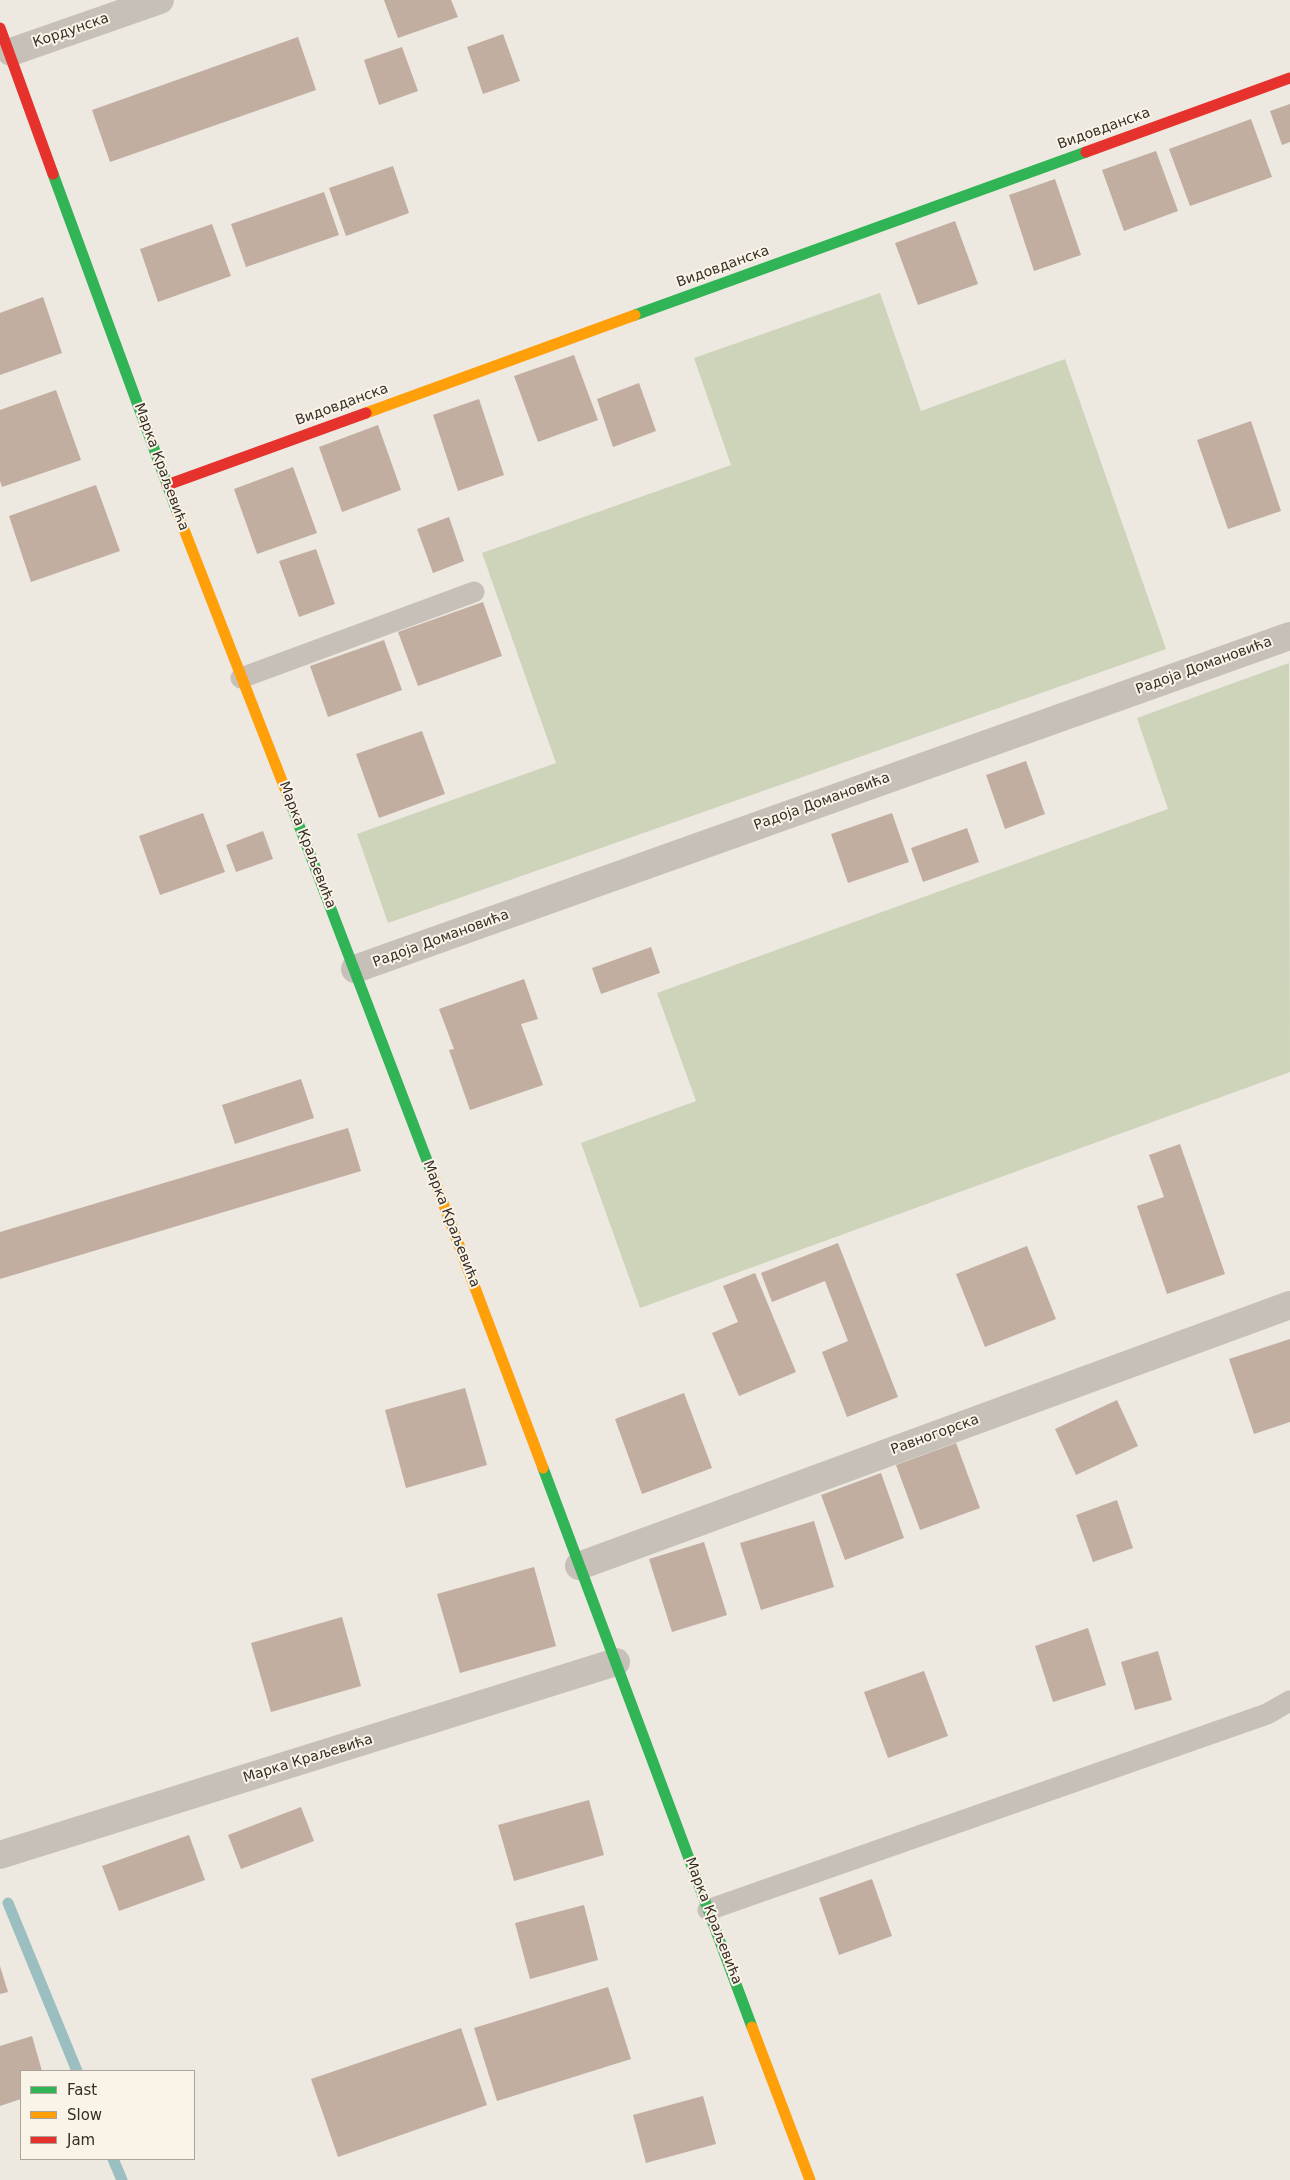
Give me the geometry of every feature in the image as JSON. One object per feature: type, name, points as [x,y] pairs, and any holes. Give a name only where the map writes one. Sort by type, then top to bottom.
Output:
[{"type":"street","name":"Кордунска","points":[[11,52],[160,0]]},
{"type":"street","name":"Марка Краљевића","points":[[0,28],[11,52],[166,485],[355,969],[810,2180]]},
{"type":"street","name":"Видовданска","points":[[166,485],[1290,78]]},
{"type":"street","name":"Радоја Домановића","points":[[355,969],[1290,636]]},
{"type":"street","name":"Равногорска","points":[[579,1566],[1290,1304]]},
{"type":"street","name":"Марка Краљевића","points":[[0,1855],[616,1662]]},
{"type":"lane","points":[[241,678],[474,592]]},
{"type":"lane","points":[[708,1910],[1267,1714],[1290,1701]]},
{"type":"green space","points":[[880,293],[921,411],[1065,359],[1166,649],[388,923],[357,834],[556,763],[482,553],[731,465],[694,358]]},
{"type":"green space","points":[[1289,663],[1290,1072],[640,1308],[581,1143],[696,1101],[657,993],[1168,809],[1137,718]]},
{"type":"building","points":[[384,0],[451,0],[458,17],[398,38]]},
{"type":"building","points":[[503,34],[520,81],[483,94],[467,47]]},
{"type":"building","points":[[298,37],[316,90],[110,162],[92,110]]},
{"type":"building","points":[[402,47],[418,91],[379,105],[364,60]]},
{"type":"building","points":[[1290,104],[1290,142],[1282,145],[1270,111]]},
{"type":"building","points":[[1251,119],[1272,177],[1190,206],[1169,149]]},
{"type":"building","points":[[1156,151],[1178,211],[1124,231],[1102,170]]},
{"type":"building","points":[[393,166],[409,213],[346,236],[329,188]]},
{"type":"building","points":[[1055,179],[1081,255],[1034,271],[1009,195]]},
{"type":"building","points":[[324,192],[339,235],[246,267],[231,224]]},
{"type":"building","points":[[955,221],[978,284],[918,305],[895,243]]},
{"type":"building","points":[[212,224],[231,276],[158,302],[140,249]]},
{"type":"building","points":[[43,297],[62,353],[0,375],[0,313]]},
{"type":"building","points":[[574,355],[598,420],[538,442],[514,376]]},
{"type":"building","points":[[639,383],[656,431],[613,447],[597,399]]},
{"type":"building","points":[[56,390],[81,460],[2,487],[0,481],[0,410]]},
{"type":"building","points":[[479,399],[504,475],[458,491],[433,415]]},
{"type":"building","points":[[1251,421],[1281,511],[1228,529],[1197,440]]},
{"type":"building","points":[[378,425],[401,490],[342,512],[319,447]]},
{"type":"building","points":[[293,467],[317,533],[257,554],[234,489]]},
{"type":"building","points":[[96,485],[120,551],[31,582],[9,516]]},
{"type":"building","points":[[449,517],[464,561],[433,573],[417,529]]},
{"type":"building","points":[[316,549],[335,604],[299,617],[279,561]]},
{"type":"building","points":[[483,602],[502,656],[418,686],[398,632]]},
{"type":"building","points":[[384,640],[402,690],[328,717],[310,666]]},
{"type":"building","points":[[422,731],[445,794],[379,818],[356,754]]},
{"type":"building","points":[[1026,761],[1045,814],[1005,829],[986,775]]},
{"type":"building","points":[[203,813],[225,872],[160,895],[139,836]]},
{"type":"building","points":[[892,813],[909,862],[848,883],[831,834]]},
{"type":"building","points":[[967,828],[979,862],[923,882],[911,848]]},
{"type":"building","points":[[263,831],[273,859],[236,872],[226,845]]},
{"type":"building","points":[[651,947],[660,973],[601,994],[592,968]]},
{"type":"building","points":[[524,979],[538,1019],[521,1024],[543,1085],[470,1110],[449,1050],[454,1049],[439,1009]]},
{"type":"building","points":[[301,1079],[314,1118],[235,1144],[222,1105]]},
{"type":"building","points":[[348,1128],[361,1171],[0,1279],[0,1232]]},
{"type":"building","points":[[1180,1144],[1225,1274],[1167,1294],[1137,1206],[1164,1197],[1149,1155]]},
{"type":"building","points":[[838,1243],[898,1397],[847,1417],[822,1352],[848,1341],[825,1281],[772,1302],[761,1273]]},
{"type":"building","points":[[1027,1246],[1056,1319],[985,1347],[956,1274]]},
{"type":"building","points":[[755,1273],[796,1372],[739,1396],[712,1333],[738,1322],[723,1286]]},
{"type":"building","points":[[1290,1339],[1290,1422],[1254,1434],[1229,1359]]},
{"type":"building","points":[[465,1388],[487,1465],[406,1488],[385,1410]]},
{"type":"building","points":[[684,1393],[712,1468],[642,1494],[615,1419]]},
{"type":"building","points":[[1117,1400],[1138,1446],[1076,1475],[1055,1429]]},
{"type":"building","points":[[956,1443],[980,1508],[920,1530],[896,1465]]},
{"type":"building","points":[[881,1473],[904,1538],[845,1560],[821,1495]]},
{"type":"building","points":[[1117,1500],[1133,1548],[1093,1562],[1076,1515]]},
{"type":"building","points":[[814,1521],[834,1587],[761,1610],[740,1543]]},
{"type":"building","points":[[704,1542],[727,1615],[672,1632],[649,1559]]},
{"type":"building","points":[[534,1567],[556,1646],[460,1673],[437,1594]]},
{"type":"building","points":[[342,1617],[361,1686],[271,1712],[251,1643]]},
{"type":"building","points":[[1088,1628],[1106,1685],[1053,1702],[1035,1646]]},
{"type":"building","points":[[1158,1651],[1172,1700],[1135,1710],[1121,1662]]},
{"type":"building","points":[[924,1671],[948,1736],[888,1758],[864,1692]]},
{"type":"building","points":[[589,1800],[604,1855],[514,1881],[498,1825]]},
{"type":"building","points":[[301,1807],[314,1841],[241,1869],[228,1835]]},
{"type":"building","points":[[189,1835],[205,1880],[119,1911],[102,1866]]},
{"type":"building","points":[[872,1879],[892,1936],[839,1955],[819,1898]]},
{"type":"building","points":[[584,1905],[598,1960],[530,1979],[515,1923]]},
{"type":"building","points":[[0,1966],[8,1992],[0,1994]]},
{"type":"building","points":[[608,1987],[631,2059],[497,2101],[474,2028]]},
{"type":"building","points":[[461,2028],[487,2105],[338,2157],[311,2079]]},
{"type":"building","points":[[32,2036],[42,2070],[20,2070],[20,2099],[0,2106],[0,2046]]},
{"type":"building","points":[[703,2096],[716,2144],[646,2163],[633,2115]]},
{"type":"waterway","points":[[8,1903],[77,2070]]},
{"type":"waterway","points":[[113,2160],[122,2180]]},
{"type":"traffic: fast","points":[[635,315],[1086,152]]},
{"type":"traffic: fast","points":[[53,174],[178,514]]},
{"type":"traffic: fast","points":[[289,799],[431,1171]]},
{"type":"traffic: fast","points":[[543,1468],[752,2027]]},
{"type":"traffic: slow","points":[[366,413],[635,315]]},
{"type":"traffic: slow","points":[[178,514],[289,799]]},
{"type":"traffic: slow","points":[[431,1171],[543,1468]]},
{"type":"traffic: slow","points":[[752,2027],[810,2180]]},
{"type":"traffic: jam","points":[[0,28],[53,174]]},
{"type":"traffic: jam","points":[[1086,152],[1290,78]]},
{"type":"traffic: jam","points":[[167,485],[366,413]]}]
